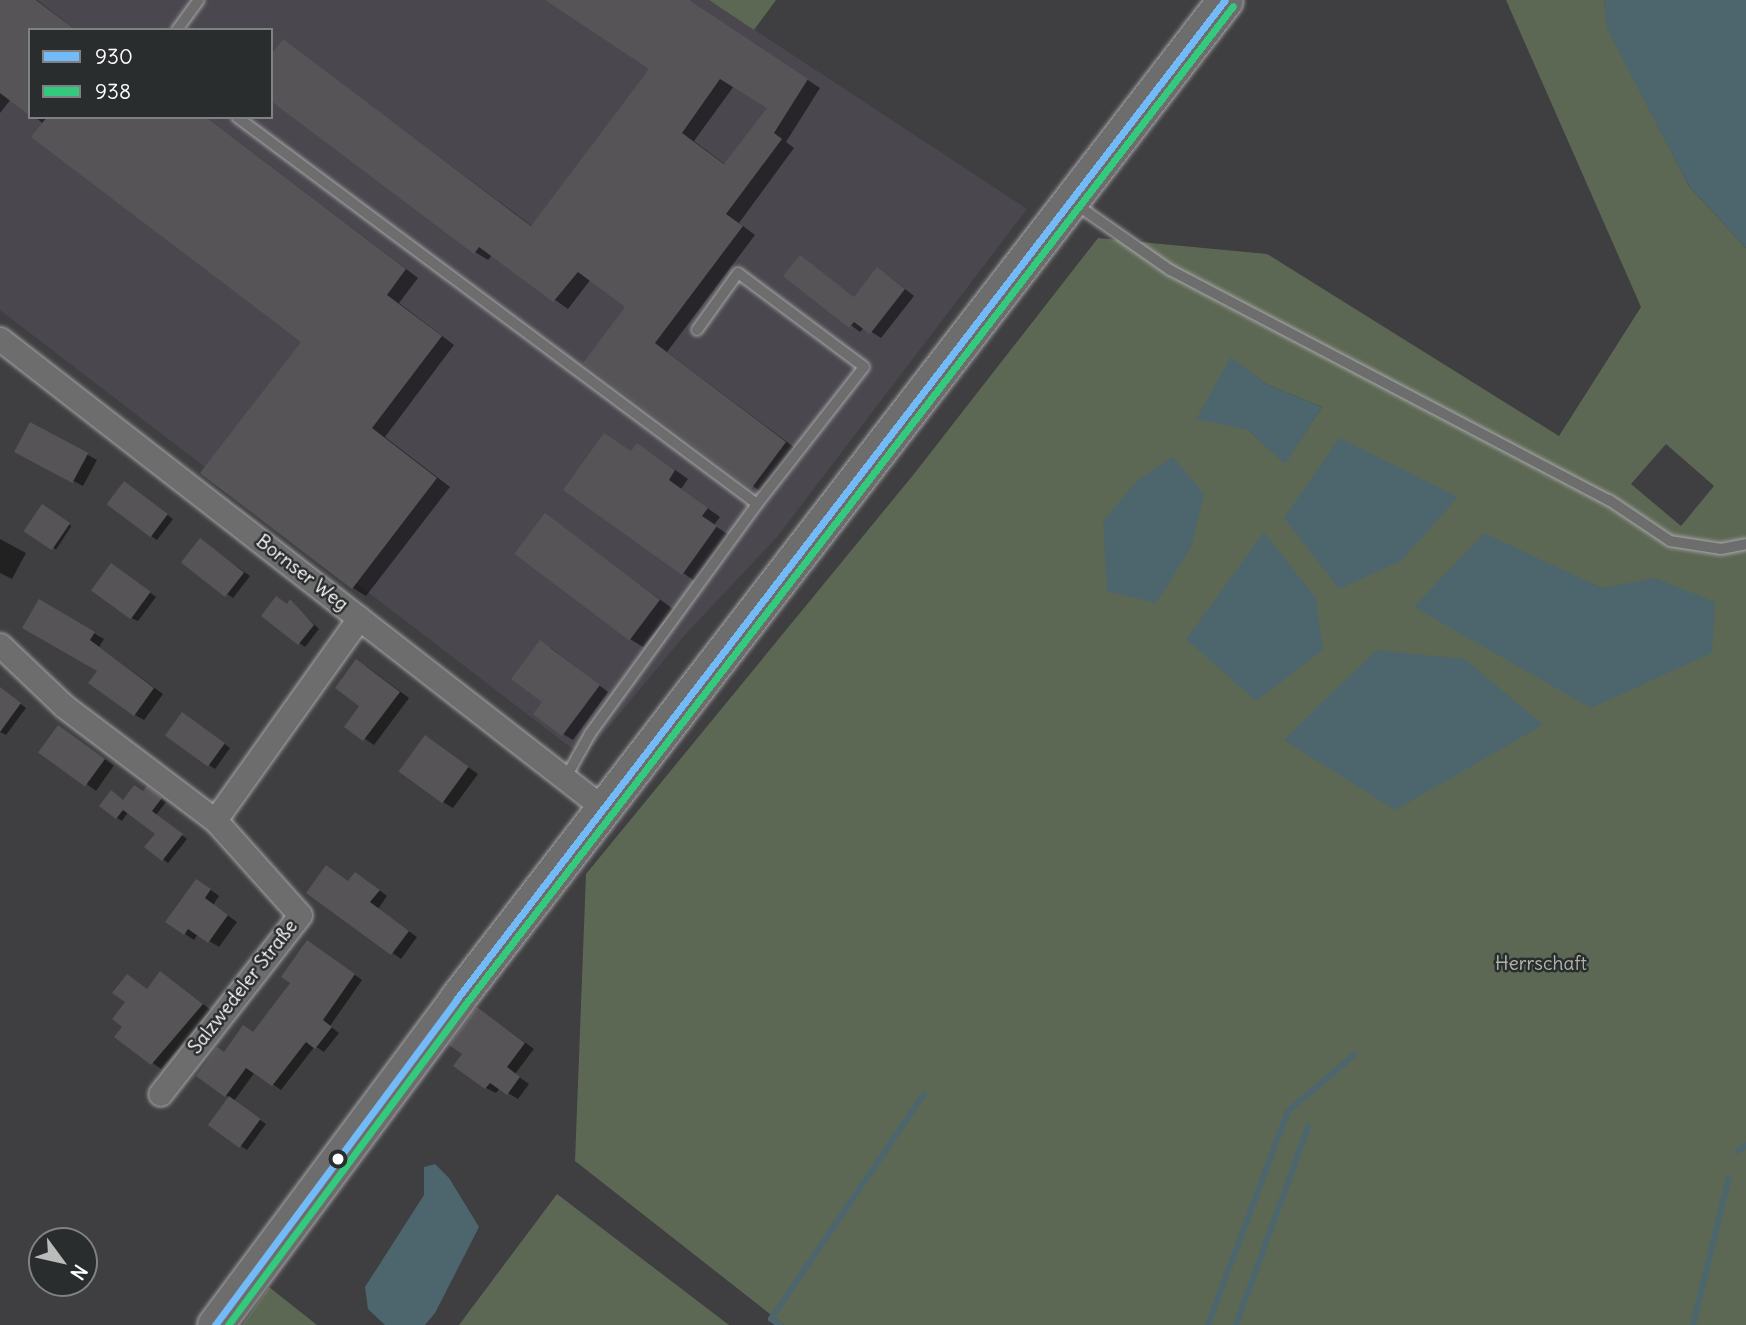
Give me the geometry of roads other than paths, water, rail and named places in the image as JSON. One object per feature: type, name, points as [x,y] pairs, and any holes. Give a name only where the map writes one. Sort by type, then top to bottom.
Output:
[{"type":"main road","points":[[215,1325],[603,808],[1225,0]]},
{"type":"street","name":"Bornser Weg","points":[[0,339],[603,808]]},
{"type":"street","points":[[215,820],[359,618]]},
{"type":"street","name":"Salzwedeler Straße","points":[[0,645],[64,706],[215,820],[300,915],[160,1094]]},
{"type":"lane","points":[[178,28],[199,0]]},
{"type":"lane","points":[[240,119],[757,504]]},
{"type":"lane","points":[[1071,201],[1170,270],[1609,500],[1670,541],[1721,549],[1746,544]]},
{"type":"lane","points":[[565,779],[590,734],[757,504],[864,367],[738,274],[697,330]]},
{"type":"water","points":[[1604,0],[1746,0],[1746,248],[1689,186],[1607,29]]},
{"type":"water","points":[[1231,357],[1266,384],[1322,407],[1285,464],[1248,430],[1196,419]]},
{"type":"water","points":[[1339,438],[1458,497],[1401,561],[1339,589],[1284,518]]},
{"type":"water","points":[[1173,457],[1204,494],[1191,548],[1156,603],[1107,591],[1103,521],[1137,481]]},
{"type":"water","points":[[1264,532],[1316,598],[1323,650],[1256,701],[1186,639]]},
{"type":"water","points":[[1484,533],[1602,588],[1655,578],[1715,602],[1712,653],[1591,708],[1414,607]]},
{"type":"water","points":[[1376,650],[1465,659],[1543,725],[1395,810],[1284,740]]},
{"type":"water","points":[[435,1164],[449,1178],[479,1227],[435,1313],[425,1325],[385,1325],[368,1309],[365,1287],[424,1195],[424,1167]]},
{"type":"waterway","points":[[1208,1325],[1288,1111],[1354,1055]]},
{"type":"waterway","points":[[780,1325],[771,1319],[924,1094]]},
{"type":"waterway","points":[[1236,1325],[1308,1127]]},
{"type":"waterway","points":[[1738,1151],[1746,1145]]},
{"type":"waterway","points":[[1693,1325],[1729,1177]]},
{"type":"park label","name":"Herrschaft","points":[[1541,964]]}]
